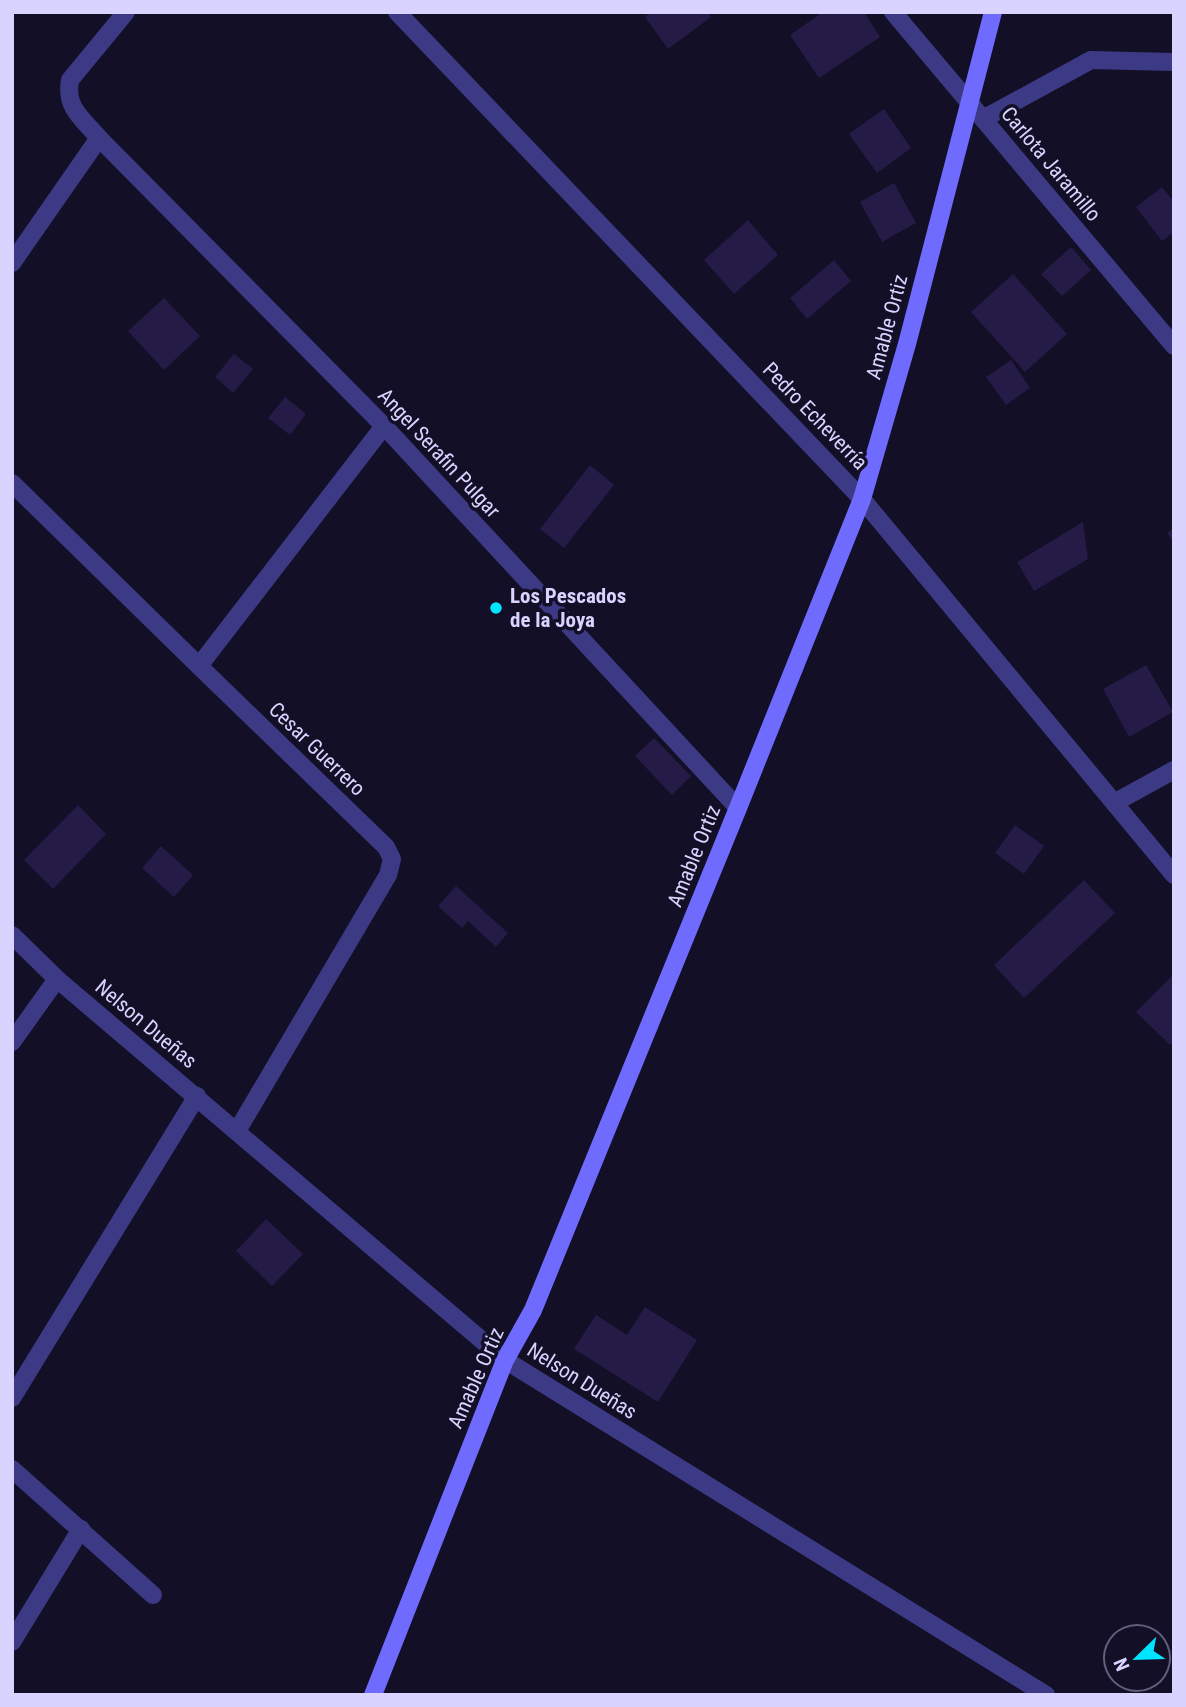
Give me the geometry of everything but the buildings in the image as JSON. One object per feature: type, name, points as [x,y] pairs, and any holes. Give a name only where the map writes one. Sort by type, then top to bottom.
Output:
[{"type":"street","name":"Angel Serafin Pulgar","points":[[126,12],[70,80],[68,93],[71,105],[99,138],[384,426],[738,807]]},
{"type":"street","name":"Pedro Echeverría","points":[[397,12],[862,499],[1174,875]]},
{"type":"street","name":"Carlota Jaramillo","points":[[893,12],[1174,346]]},
{"type":"street","name":"Amable Ortiz","points":[[373,1695],[505,1360],[533,1310],[862,499],[907,344],[993,12]]},
{"type":"street","points":[[983,119],[1090,60],[1174,62]]},
{"type":"street","points":[[12,263],[99,138]]},
{"type":"street","points":[[12,483],[199,666],[384,426]]},
{"type":"street","name":"Cesar Guerrero","points":[[199,666],[386,848],[392,859],[388,875],[237,1131]]},
{"type":"street","points":[[1114,803],[1174,770]]},
{"type":"street","name":"Nelson Dueñas","points":[[12,934],[57,979],[505,1360],[1046,1695]]},
{"type":"street","points":[[12,1042],[57,979]]},
{"type":"street","points":[[12,1398],[197,1097]]},
{"type":"street","points":[[12,1469],[153,1595]]},
{"type":"street","points":[[12,1642],[81,1529]]},
{"type":"place","name":"Los Pescados de la Joya","points":[[496,608]]}]
